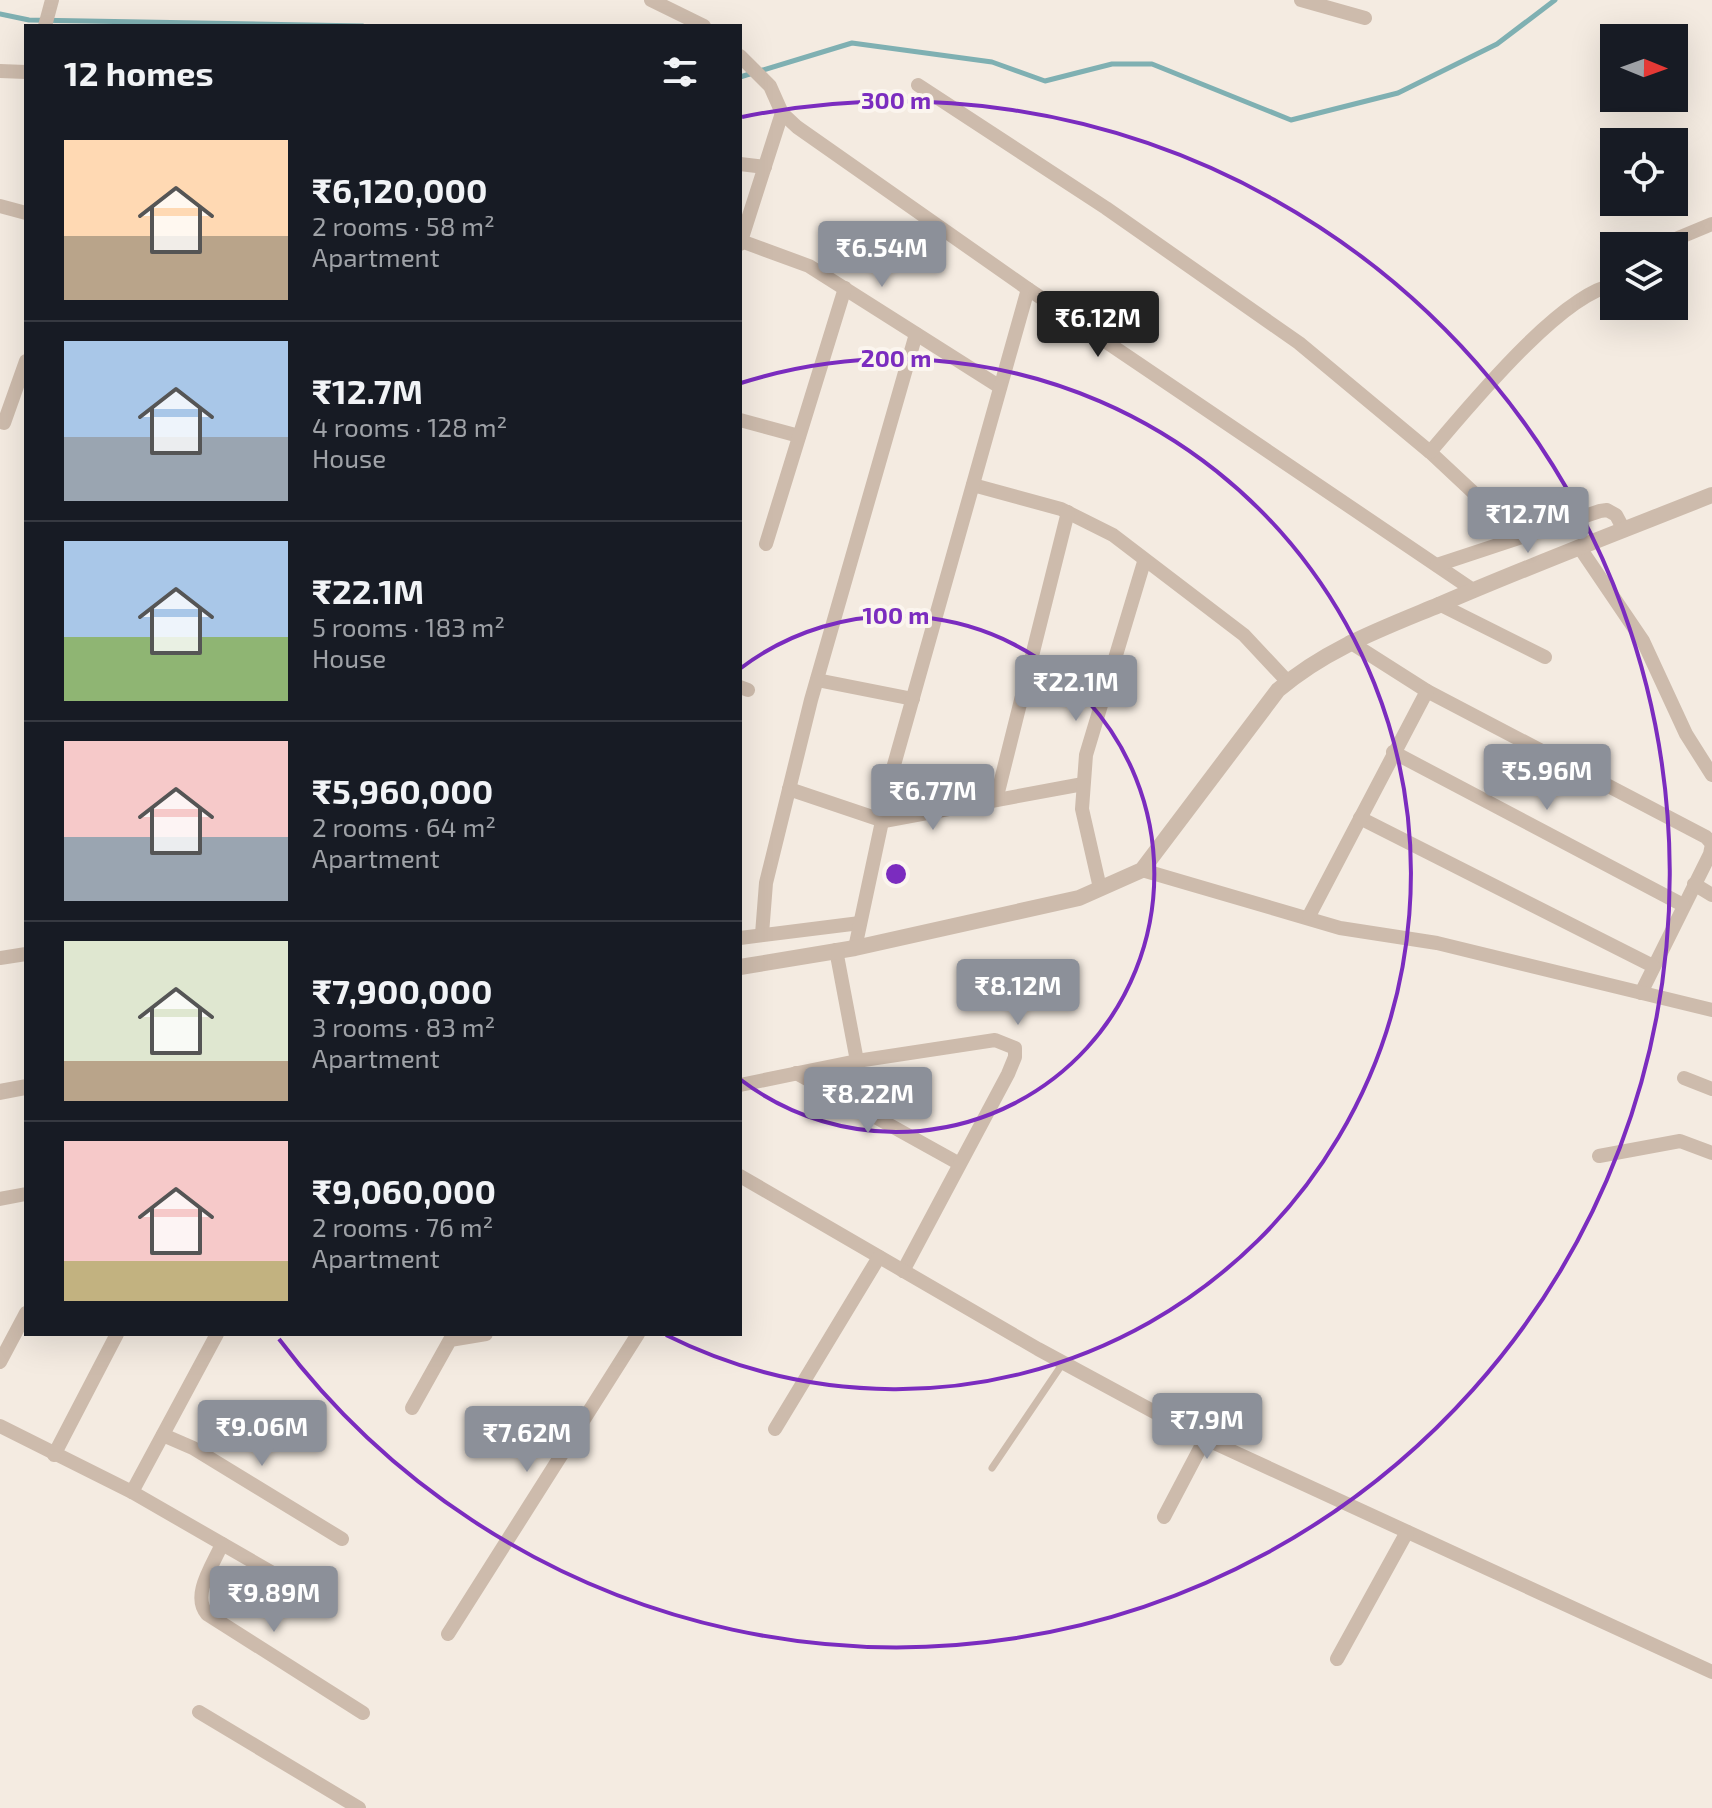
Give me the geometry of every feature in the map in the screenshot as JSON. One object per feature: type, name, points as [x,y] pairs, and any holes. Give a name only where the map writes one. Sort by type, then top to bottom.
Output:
[{"type":"street","points":[[651,0],[700,24]]},
{"type":"street","points":[[1301,0],[1365,18]]},
{"type":"street","points":[[46,24],[51,4]]},
{"type":"street","points":[[742,58],[770,86],[782,113],[797,127],[1028,289],[1473,590]]},
{"type":"street","points":[[0,71],[24,72]]},
{"type":"street","points":[[918,85],[1106,208],[1299,343],[1430,452],[1521,537]]},
{"type":"street","points":[[782,113],[742,235],[789,256],[845,288],[1000,387]]},
{"type":"street","points":[[742,164],[765,167]]},
{"type":"street","points":[[0,206],[24,212]]},
{"type":"street","points":[[1688,234],[1712,224]]},
{"type":"street","points":[[766,544],[845,288]]},
{"type":"street","points":[[1430,452],[1478,397],[1562,313],[1600,288]]},
{"type":"street","points":[[855,948],[894,765],[1028,289]]},
{"type":"street","points":[[762,934],[766,883],[789,789],[916,334]]},
{"type":"street","points":[[4,423],[24,367]]},
{"type":"street","points":[[742,421],[799,436]]},
{"type":"street","points":[[973,485],[1068,512],[1113,535],[1144,562],[1244,635],[1288,682]]},
{"type":"street","points":[[742,967],[855,948],[1079,898],[1142,870],[1288,682],[1306,666],[1350,642],[1439,604],[1712,495]]},
{"type":"street","points":[[1437,565],[1607,510],[1616,515],[1624,530]]},
{"type":"street","points":[[996,800],[1068,512]]},
{"type":"street","points":[[1580,548],[1643,641],[1686,734],[1712,775]]},
{"type":"street","points":[[1100,888],[1082,809],[1086,755],[1144,562]]},
{"type":"street","points":[[1439,604],[1545,657]]},
{"type":"street","points":[[1350,642],[1427,691],[1706,837],[1712,844],[1710,854],[1641,993]]},
{"type":"street","points":[[817,680],[913,699]]},
{"type":"street","points":[[1309,916],[1427,691]]},
{"type":"street","points":[[1393,752],[1683,905]]},
{"type":"street","points":[[789,789],[884,821],[1083,784]]},
{"type":"street","points":[[1360,818],[1653,966]]},
{"type":"street","points":[[1142,870],[1309,916],[1340,928],[1437,943],[1712,1010]]},
{"type":"street","points":[[1694,884],[1712,895]]},
{"type":"street","points":[[742,938],[860,923]]},
{"type":"street","points":[[836,950],[857,1061]]},
{"type":"street","points":[[0,958],[24,954]]},
{"type":"street","points":[[742,1085],[857,1061],[995,1040],[1015,1048],[1008,1074],[903,1271]]},
{"type":"street","points":[[796,1073],[958,1163]]},
{"type":"street","points":[[1684,1078],[1712,1089]]},
{"type":"street","points":[[0,1092],[24,1087]]},
{"type":"street","points":[[1599,1156],[1680,1141],[1712,1153]]},
{"type":"street","points":[[742,1177],[1063,1363],[1205,1439],[1712,1672]]},
{"type":"street","points":[[0,1199],[24,1194]]},
{"type":"street","points":[[775,1429],[879,1257]]},
{"type":"street","points":[[0,1362],[24,1317]]},
{"type":"street","points":[[54,1455],[116,1336]]},
{"type":"street","points":[[132,1492],[216,1336]]},
{"type":"street","points":[[412,1408],[450,1340],[474,1336]]},
{"type":"street","points":[[448,1634],[637,1336]]},
{"type":"street","points":[[0,1426],[132,1492],[304,1591]]},
{"type":"street","points":[[163,1435],[193,1448],[342,1539]]},
{"type":"street","points":[[1164,1517],[1205,1439]]},
{"type":"street","points":[[1337,1659],[1407,1532]]},
{"type":"street","points":[[222,1544],[200,1596],[200,1606],[207,1614],[363,1713]]},
{"type":"street","points":[[199,1712],[359,1808]]},
{"type":"lane","points":[[992,1468],[1063,1363]]},
{"type":"waterway","points":[[742,76],[852,43],[992,62],[1045,81],[1112,64],[1152,64],[1291,120],[1398,93],[1497,44],[1555,0]]},
{"type":"waterway","points":[[0,14],[29,20],[252,24]]}]
